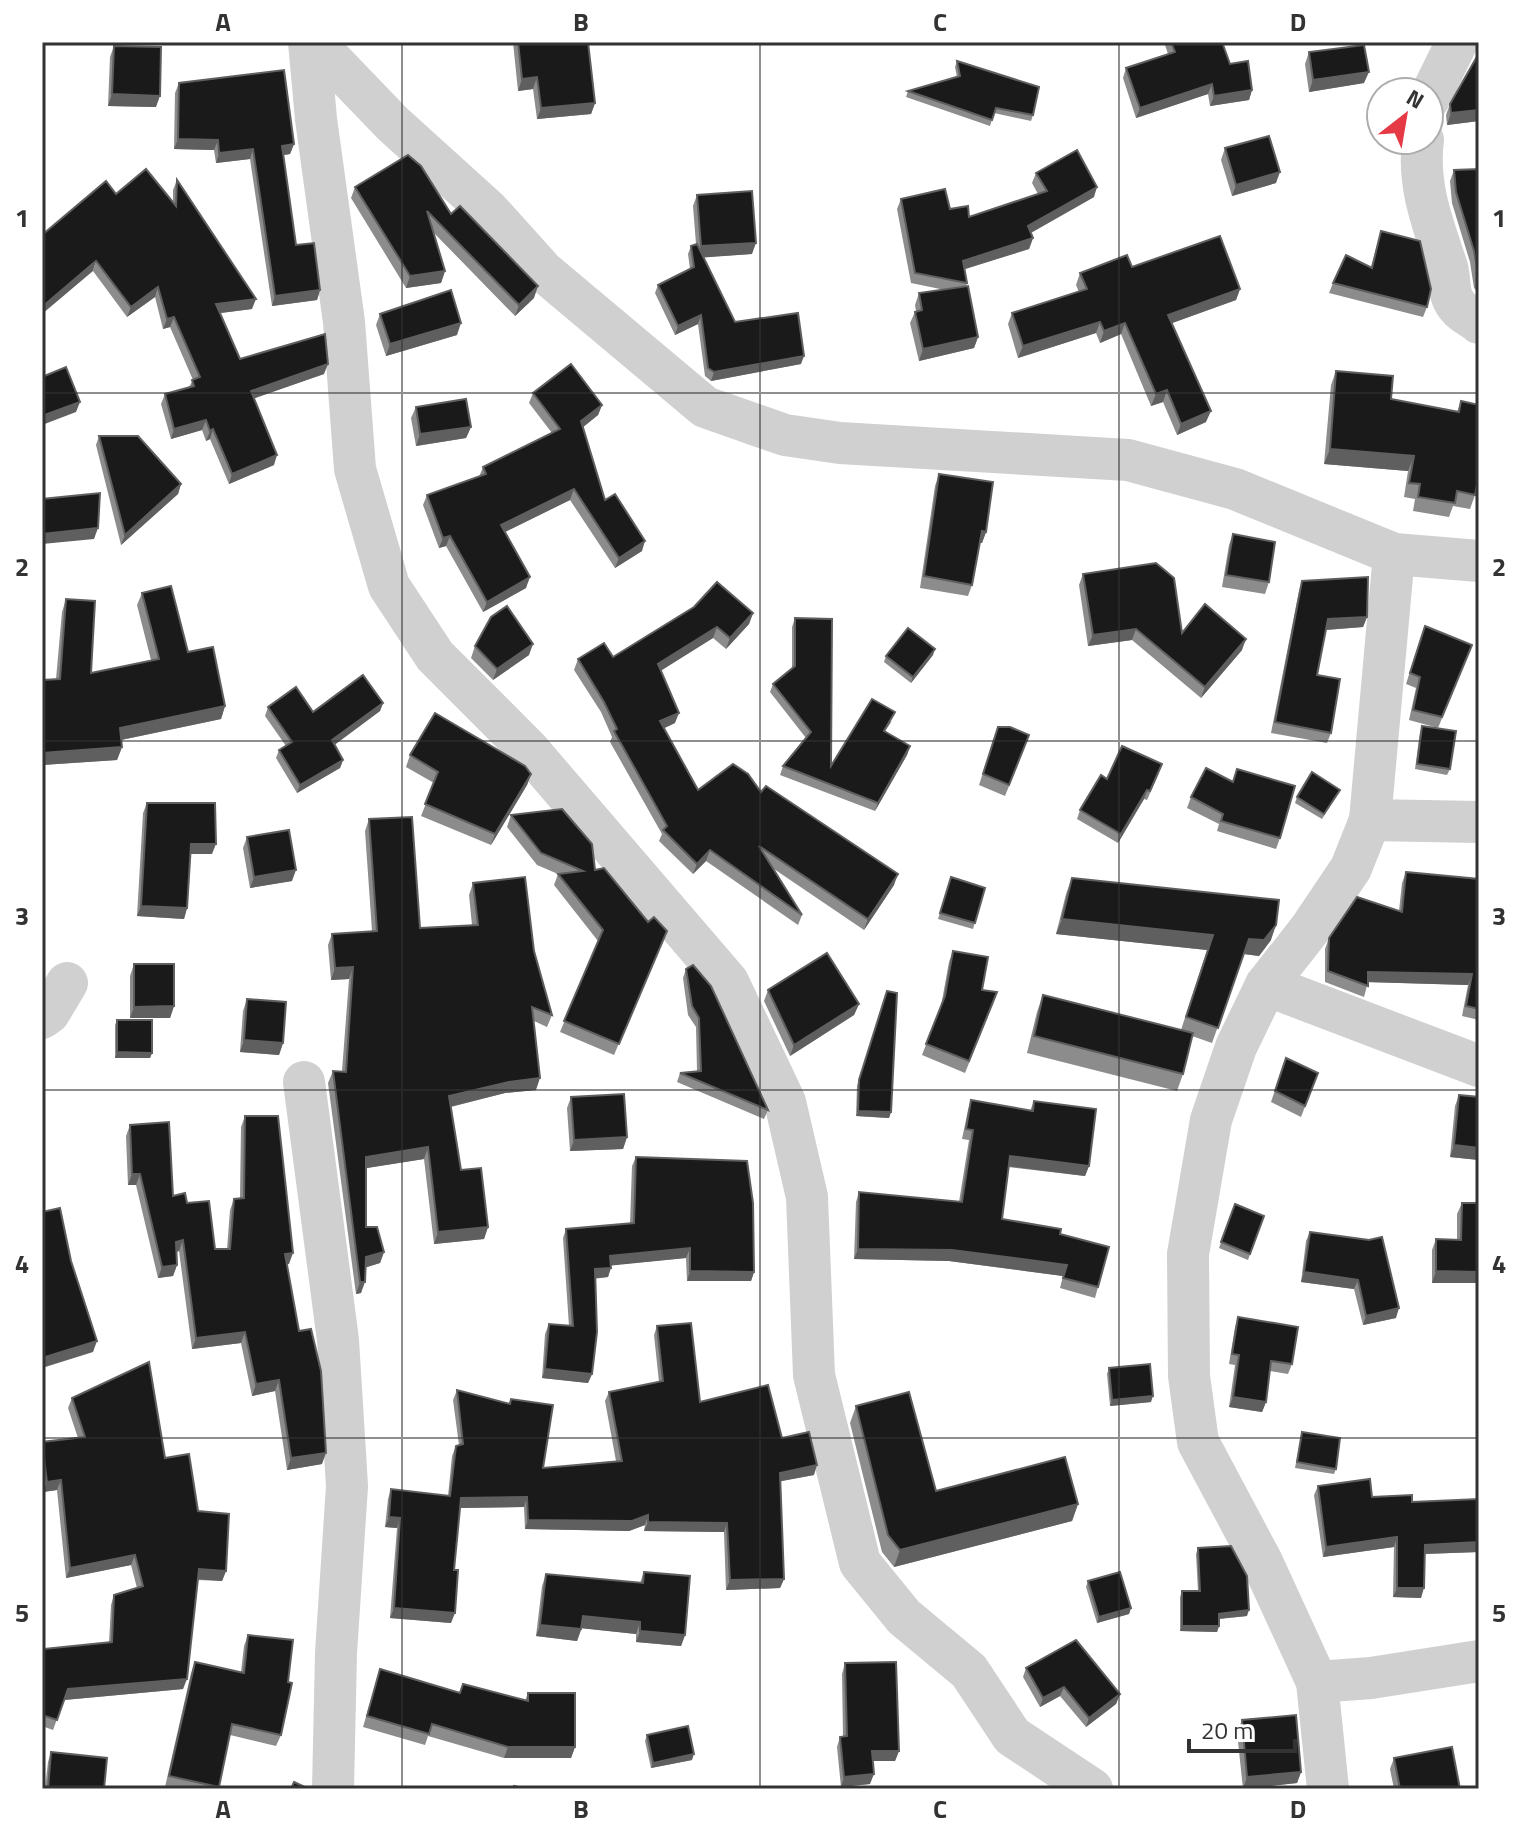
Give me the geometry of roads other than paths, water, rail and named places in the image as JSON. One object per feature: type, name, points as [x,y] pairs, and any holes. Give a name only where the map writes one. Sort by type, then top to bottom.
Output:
[{"type":"street","points":[[311,42],[393,124],[488,210],[543,271],[705,407],[785,435],[840,443],[1128,460],[1235,489],[1394,554],[1479,561]]},
{"type":"street","points":[[311,42],[316,119],[344,322],[355,469],[389,586],[435,656],[528,749],[728,982],[785,1102],[807,1197],[814,1375],[860,1563],[904,1617],[969,1671],[1012,1736],[1092,1789]]},
{"type":"street","points":[[1440,76],[1457,42]]},
{"type":"street","points":[[1421,156],[1428,217],[1448,271],[1449,292],[1459,309],[1479,323]]},
{"type":"street","points":[[1328,1789],[1317,1682],[1262,1562],[1198,1442],[1189,1376],[1188,1254],[1211,1120],[1236,1047],[1266,985],[1310,929],[1351,868],[1370,820],[1394,554]]},
{"type":"street","points":[[1370,820],[1479,822]]},
{"type":"street","points":[[42,1018],[49,1013],[67,983]]},
{"type":"street","points":[[1266,985],[1479,1066]]},
{"type":"street","points":[[304,1082],[338,1340],[347,1486],[336,1653],[333,1789]]},
{"type":"street","points":[[1317,1682],[1386,1676],[1479,1661]]}]
